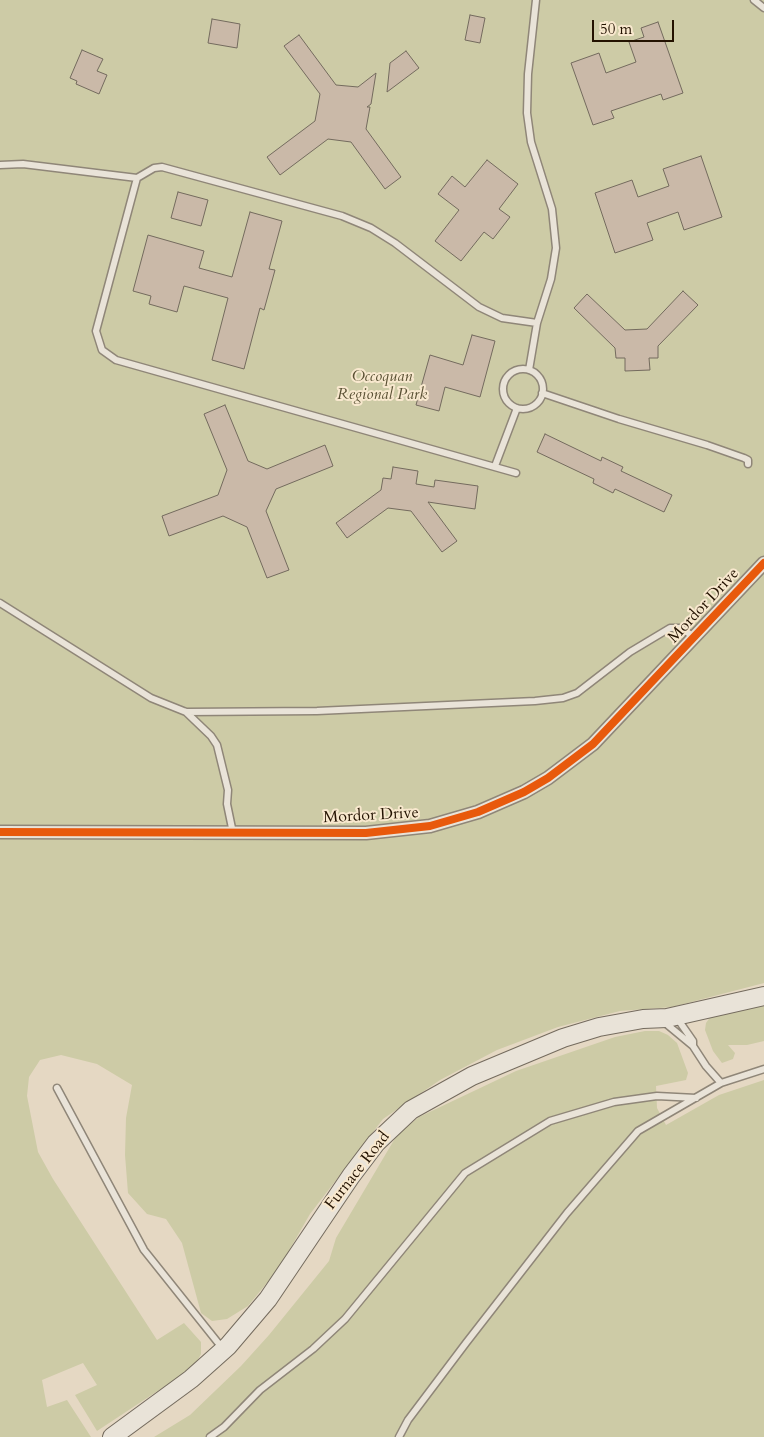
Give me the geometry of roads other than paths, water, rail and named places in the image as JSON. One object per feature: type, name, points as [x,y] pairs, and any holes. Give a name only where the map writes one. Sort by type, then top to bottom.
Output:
[{"type":"main road","name":"Furnace Road","points":[[112,1437],[191,1379],[224,1350],[268,1299],[351,1176],[376,1144],[412,1110],[472,1076],[563,1038],[599,1026],[668,1017],[764,996]]},
{"type":"street","name":"Mordor Drive","points":[[0,832],[366,833],[407,830],[456,820],[501,803],[548,778],[593,744],[764,563]]},
{"type":"lane","points":[[529,370],[537,323],[552,279],[556,248],[552,209],[531,142],[527,112],[528,74],[536,0]]},
{"type":"lane","points":[[754,0],[764,8]]},
{"type":"lane","points":[[0,165],[23,164],[137,178],[154,168],[171,168],[342,216],[371,228],[396,243],[479,307],[502,318],[537,323]]},
{"type":"lane","points":[[137,178],[96,331],[98,344],[109,357],[516,473]]},
{"type":"lane","points":[[523,368],[529,370],[541,381],[542,393],[536,404],[524,409],[517,408],[506,401],[503,395],[503,382],[511,372],[523,368]]},
{"type":"lane","points":[[542,393],[619,419],[707,445],[744,458],[748,460],[748,464]]},
{"type":"lane","points":[[496,466],[517,408]]},
{"type":"lane","points":[[0,603],[151,698],[186,712],[211,736],[217,746],[228,790],[227,804],[233,833]]},
{"type":"lane","points":[[186,712],[317,710],[535,701],[563,698],[577,693],[630,652],[670,628],[681,628],[694,637]]},
{"type":"lane","points":[[668,1017],[693,1041],[692,1046]]},
{"type":"lane","points":[[668,1017],[721,1083]]},
{"type":"lane","points":[[399,1437],[408,1420],[567,1213],[638,1131],[721,1083],[764,1069]]},
{"type":"lane","points":[[57,1088],[144,1250],[224,1350]]},
{"type":"lane","points":[[210,1437],[224,1427],[260,1390],[314,1349],[345,1319],[464,1173],[550,1121],[614,1102],[656,1096],[696,1098]]},
{"type":"park label","name":"Occoquan Regional Park","points":[[382,386]]}]
